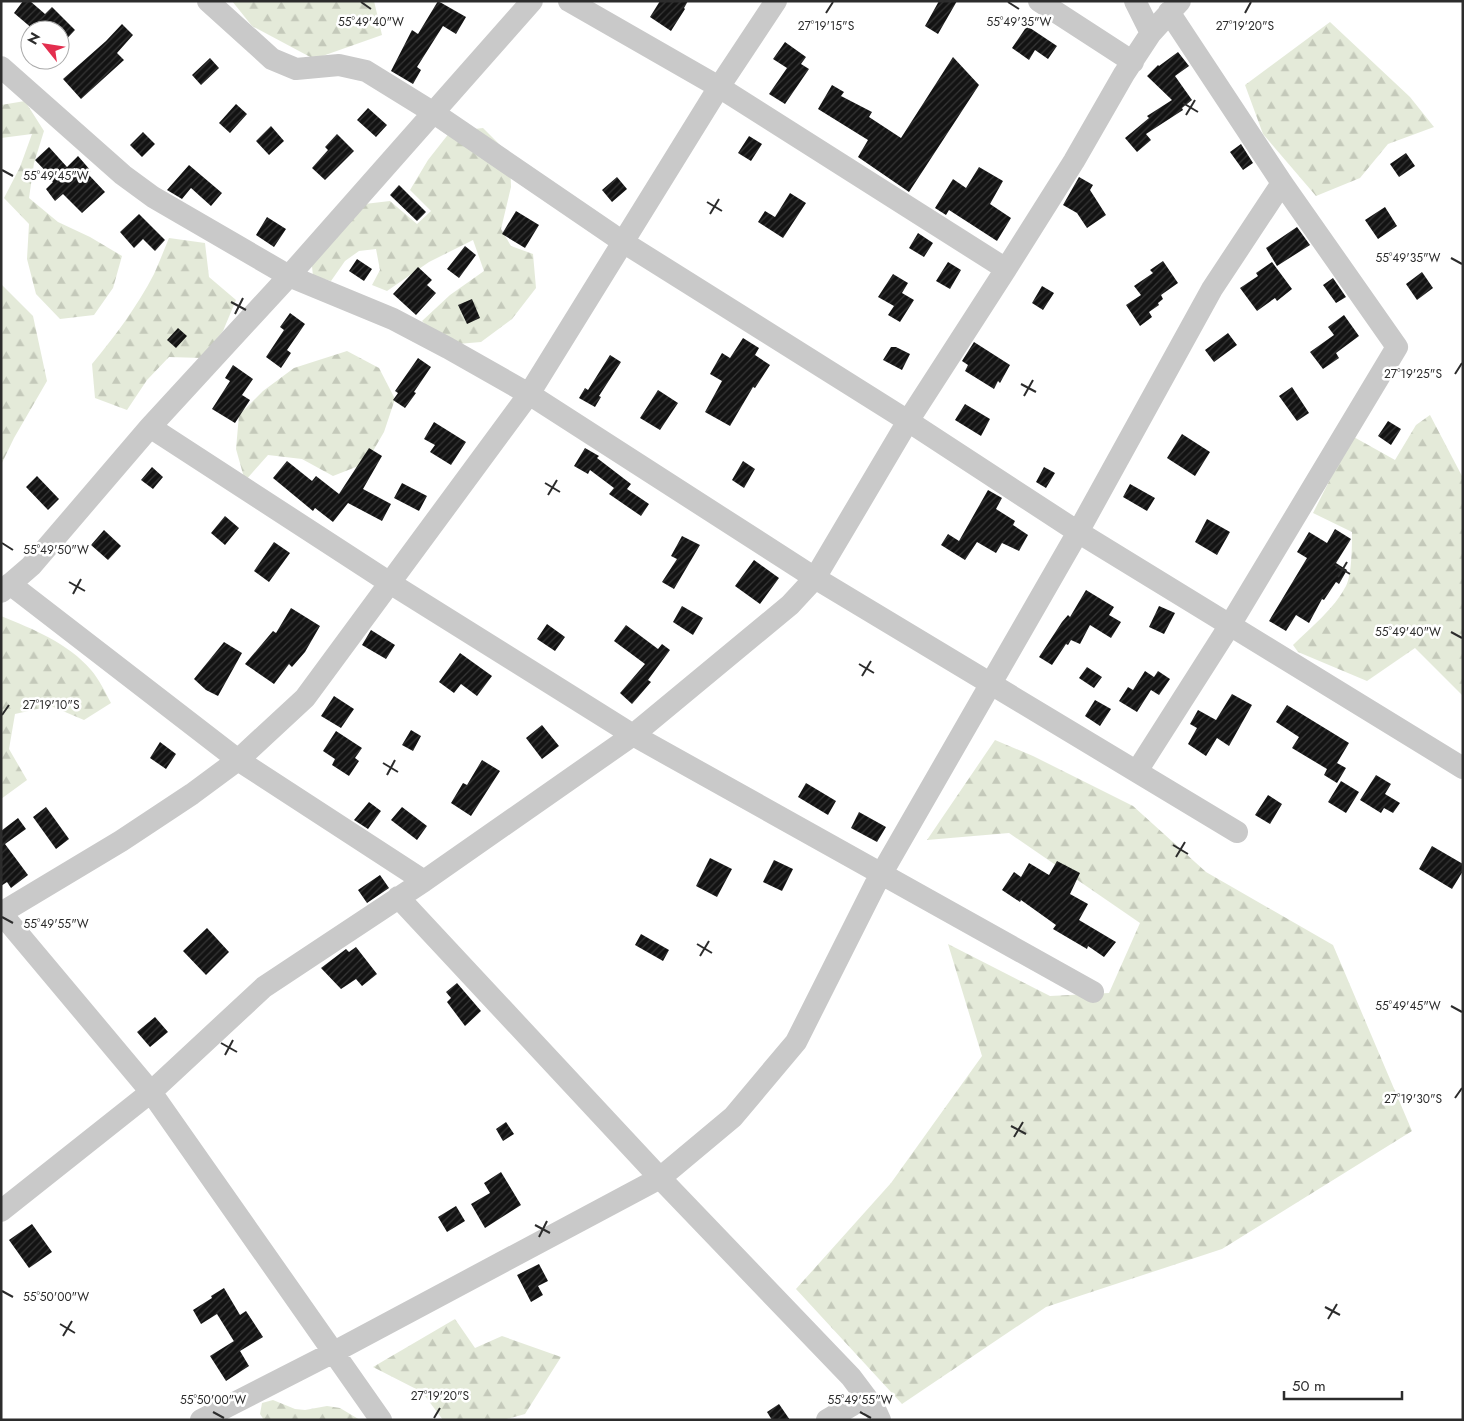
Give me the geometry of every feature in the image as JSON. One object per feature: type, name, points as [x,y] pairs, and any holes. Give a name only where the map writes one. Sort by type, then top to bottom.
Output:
[{"type":"street","points":[[208,1],[272,59],[296,69],[339,65],[366,71],[434,112],[623,242],[908,421],[1078,532],[1463,768]]},
{"type":"street","points":[[424,880],[238,760],[6,588],[31,566],[150,427],[289,276],[532,1]]},
{"type":"street","points":[[569,1],[719,87],[1006,269]]},
{"type":"street","points":[[381,1420],[151,1092],[1,913],[122,841],[192,794],[238,760],[305,698],[529,394],[719,87],[776,1]]},
{"type":"street","points":[[1039,1],[1133,62]]},
{"type":"street","points":[[1135,1],[1152,33]]},
{"type":"street","points":[[1,1211],[151,1092],[264,987],[424,880],[633,735],[790,605],[815,578],[908,421],[1074,161],[1124,74],[1152,33],[1174,7],[1282,183],[1397,347],[1230,624],[1137,771]]},
{"type":"street","points":[[1,67],[123,174],[153,197],[289,276],[393,319],[529,394],[815,578],[1237,832]]},
{"type":"street","points":[[201,1420],[334,1352],[660,1178],[733,1116],[796,1042],[881,874],[1078,532],[1212,289],[1282,183]]},
{"type":"street","points":[[150,427],[390,582],[633,735],[1093,992]]},
{"type":"street","points":[[398,897],[660,1178],[851,1377],[876,1408],[880,1420]]},
{"type":"street","points":[[827,1420],[866,1397]]},
{"type":"green space","points":[[232,1],[374,1],[382,35],[314,59],[252,26]]},
{"type":"green space","points":[[1330,22],[1410,97],[1434,127],[1388,144],[1360,178],[1316,196],[1263,134],[1245,85]]},
{"type":"green space","points":[[25,101],[44,131],[34,163],[29,198],[58,222],[90,237],[122,256],[113,288],[94,315],[60,319],[36,294],[27,259],[29,224],[4,198],[20,167],[32,134],[1,138],[1,105]]},
{"type":"green space","points":[[483,128],[510,155],[511,187],[501,229],[511,246],[533,254],[536,288],[512,319],[481,342],[446,345],[422,321],[450,295],[484,271],[473,240],[429,262],[387,291],[372,285],[380,270],[376,249],[359,251],[345,261],[331,281],[313,276],[311,257],[356,205],[390,201],[417,224],[431,211],[410,190],[428,160],[450,132]]},
{"type":"green space","points":[[169,238],[205,243],[209,277],[236,300],[223,331],[202,358],[169,357],[147,380],[127,410],[95,398],[92,364],[133,310],[154,274]]},
{"type":"green space","points":[[1,284],[33,316],[47,381],[14,438],[1,465]]},
{"type":"green space","points":[[347,351],[379,368],[395,399],[384,432],[366,463],[333,476],[302,459],[268,455],[245,481],[236,449],[239,415],[263,391],[294,368]]},
{"type":"green space","points":[[1430,415],[1463,478],[1463,696],[1415,648],[1367,681],[1298,652],[1293,645],[1329,610],[1348,581],[1352,532],[1313,513],[1352,436],[1395,460],[1416,425]]},
{"type":"green space","points":[[1,616],[61,644],[72,652],[94,674],[111,703],[84,720],[51,706],[15,714],[9,749],[27,780],[1,799]]},
{"type":"green space","points":[[995,740],[1033,756],[1133,806],[1206,872],[1333,945],[1412,1131],[1222,1249],[1046,1307],[902,1404],[796,1289],[891,1183],[982,1056],[948,944],[1050,996],[1109,993],[1140,923],[1009,833],[927,840]]},
{"type":"green space","points":[[455,1319],[475,1348],[502,1336],[561,1357],[525,1414],[503,1420],[443,1420],[422,1392],[373,1367]]},
{"type":"green space","points":[[273,1400],[295,1409],[305,1410],[327,1406],[340,1408],[360,1420],[264,1420],[260,1414],[262,1403]]},
{"type":"building","points":[[23,1],[30,1],[45,14],[52,7],[65,20],[22,20],[14,13]]},
{"type":"building","points":[[438,1],[466,17],[456,34],[443,26],[417,67],[421,70],[413,84],[391,71],[412,30],[418,34]]},
{"type":"building","points":[[660,1],[688,1],[671,31],[650,17]]},
{"type":"building","points":[[939,1],[957,1],[938,34],[925,26]]},
{"type":"building","points":[[122,24],[133,35],[117,53],[124,60],[81,99],[63,79],[106,41]]},
{"type":"building","points":[[70,25],[75,30],[70,35]]},
{"type":"building","points":[[1027,26],[1057,46],[1048,59],[1035,50],[1029,60],[1012,48]]},
{"type":"building","points":[[785,42],[806,57],[801,64],[809,69],[785,104],[769,94],[787,68],[773,59]]},
{"type":"building","points":[[1178,52],[1189,66],[1175,76],[1192,100],[1182,108],[1183,110],[1146,134],[1151,140],[1137,152],[1125,138],[1149,118],[1147,116],[1172,100],[1147,76],[1158,65]]},
{"type":"building","points":[[953,57],[979,85],[909,192],[858,157],[868,140],[818,109],[832,85],[844,92],[841,96],[872,112],[869,117],[901,138]]},
{"type":"building","points":[[210,58],[219,68],[201,85],[192,75]]},
{"type":"building","points":[[236,104],[247,114],[230,133],[219,123]]},
{"type":"building","points":[[368,108],[387,125],[376,137],[357,120]]},
{"type":"building","points":[[271,126],[284,141],[269,155],[256,141]]},
{"type":"building","points":[[143,132],[155,144],[142,157],[130,145]]},
{"type":"building","points":[[337,134],[354,151],[325,180],[312,168],[328,150],[325,147]]},
{"type":"building","points":[[749,136],[762,144],[751,161],[738,153]]},
{"type":"building","points":[[1241,144],[1253,163],[1243,170],[1230,152]]},
{"type":"building","points":[[49,147],[67,167],[78,156],[91,171],[88,174],[105,192],[82,213],[63,194],[55,201],[46,189],[53,182],[51,181],[53,179],[35,160]]},
{"type":"building","points":[[1406,153],[1415,166],[1399,177],[1390,164]]},
{"type":"building","points":[[189,165],[222,193],[211,206],[191,188],[182,199],[167,190]]},
{"type":"building","points":[[979,167],[1003,181],[990,204],[1011,218],[997,241],[949,210],[946,215],[935,208],[953,179],[966,188]]},
{"type":"building","points":[[617,177],[627,189],[612,202],[602,190]]},
{"type":"building","points":[[1079,177],[1093,185],[1090,190],[1106,215],[1087,228],[1077,213],[1063,205]]},
{"type":"building","points":[[399,185],[426,212],[417,221],[390,195]]},
{"type":"building","points":[[790,193],[806,203],[783,238],[758,222],[765,211],[775,217]]},
{"type":"building","points":[[1385,207],[1397,226],[1378,239],[1365,220]]},
{"type":"building","points":[[516,211],[539,225],[525,248],[502,234]]},
{"type":"building","points":[[139,214],[165,240],[155,251],[143,239],[134,248],[120,232]]},
{"type":"building","points":[[267,217],[286,229],[274,247],[256,235]]},
{"type":"building","points":[[1297,227],[1310,245],[1277,266],[1266,248]]},
{"type":"building","points":[[918,233],[933,243],[924,257],[909,248]]},
{"type":"building","points":[[465,246],[476,255],[459,278],[447,269]]},
{"type":"building","points":[[357,259],[372,269],[364,281],[349,271]]},
{"type":"building","points":[[1163,261],[1178,283],[1161,295],[1163,299],[1158,303],[1159,305],[1149,312],[1152,317],[1140,326],[1126,305],[1141,295],[1134,286],[1153,273],[1150,270]]},
{"type":"building","points":[[948,262],[961,270],[950,289],[936,281]]},
{"type":"building","points":[[1272,262],[1292,289],[1277,301],[1275,298],[1257,311],[1240,288],[1258,276],[1256,273]]},
{"type":"building","points":[[418,267],[432,280],[427,285],[436,293],[416,315],[393,294]]},
{"type":"building","points":[[1422,272],[1433,288],[1417,300],[1406,284]]},
{"type":"building","points":[[893,274],[908,283],[902,293],[914,300],[900,322],[888,315],[894,306],[878,297]]},
{"type":"building","points":[[1333,278],[1346,297],[1336,303],[1323,285]]},
{"type":"building","points":[[1042,286],[1054,293],[1043,310],[1032,303]]},
{"type":"building","points":[[472,299],[480,318],[467,324],[458,305]]},
{"type":"building","points":[[290,313],[305,324],[287,350],[291,353],[281,368],[266,357],[284,330],[280,327]]},
{"type":"building","points":[[1344,315],[1359,336],[1336,353],[1339,358],[1323,369],[1310,352],[1334,335],[1328,327]]},
{"type":"building","points":[[178,328],[187,336],[176,348],[167,340]]},
{"type":"building","points":[[1228,333],[1237,345],[1214,362],[1205,350]]},
{"type":"building","points":[[743,338],[759,348],[755,355],[770,365],[755,388],[753,387],[730,426],[705,412],[722,381],[710,374],[722,353],[730,358]]},
{"type":"building","points":[[974,342],[1010,365],[1000,383],[998,381],[994,389],[965,371],[968,365],[962,361]]},
{"type":"building","points":[[891,347],[896,347],[910,354],[902,370],[883,360]]},
{"type":"building","points":[[610,355],[621,362],[599,396],[601,397],[595,407],[579,398],[585,388],[588,390]]},
{"type":"building","points":[[418,358],[431,367],[405,408],[393,400],[398,393],[395,391]]},
{"type":"building","points":[[233,365],[253,379],[242,395],[250,400],[235,423],[212,409],[230,381],[225,378]]},
{"type":"building","points":[[1292,387],[1309,413],[1297,421],[1279,396]]},
{"type":"building","points":[[658,390],[678,403],[660,430],[640,418]]},
{"type":"building","points":[[965,404],[990,419],[981,436],[955,420]]},
{"type":"building","points":[[1388,421],[1401,429],[1391,445],[1378,436]]},
{"type":"building","points":[[434,422],[466,442],[451,465],[430,452],[435,445],[424,439]]},
{"type":"building","points":[[1182,434],[1210,452],[1195,476],[1167,458]]},
{"type":"building","points":[[369,448],[382,456],[363,489],[391,504],[382,521],[348,503],[333,522],[315,508],[313,511],[273,478],[287,461],[312,481],[316,476],[339,494]]},
{"type":"building","points":[[585,448],[599,456],[597,458],[631,484],[627,489],[649,504],[641,516],[609,494],[614,488],[590,470],[588,474],[574,466]]},
{"type":"building","points":[[743,461],[755,469],[744,488],[732,480]]},
{"type":"building","points":[[152,467],[163,477],[153,489],[141,480]]},
{"type":"building","points":[[1044,467],[1055,473],[1046,488],[1036,482]]},
{"type":"building","points":[[37,476],[59,499],[48,510],[26,487]]},
{"type":"building","points":[[402,483],[427,496],[419,511],[394,498]]},
{"type":"building","points":[[1130,484],[1155,498],[1147,511],[1123,497]]},
{"type":"building","points":[[988,490],[1002,498],[996,509],[1015,521],[1013,525],[1028,535],[1019,551],[1002,543],[996,553],[977,542],[965,560],[941,545],[948,534],[959,541]]},
{"type":"building","points":[[225,516],[239,528],[225,545],[211,533]]},
{"type":"building","points":[[1207,519],[1230,532],[1217,555],[1195,542]]},
{"type":"building","points":[[1335,529],[1351,539],[1336,563],[1347,570],[1339,584],[1336,582],[1324,600],[1322,599],[1309,623],[1296,615],[1286,631],[1269,621],[1307,558],[1297,552],[1309,532],[1327,543]]},
{"type":"building","points":[[104,530],[121,546],[108,560],[91,545]]},
{"type":"building","points":[[682,536],[700,545],[674,589],[662,582],[677,559],[671,556]]},
{"type":"building","points":[[274,542],[290,553],[269,582],[254,571]]},
{"type":"building","points":[[754,560],[779,578],[760,604],[735,586]]},
{"type":"building","points":[[1086,590],[1114,607],[1109,615],[1121,622],[1111,638],[1090,625],[1080,644],[1071,640],[1068,645],[1066,644],[1052,665],[1039,657],[1062,622],[1068,615],[1070,617]]},
{"type":"building","points":[[682,606],[703,618],[693,635],[673,622]]},
{"type":"building","points":[[1159,606],[1175,613],[1164,634],[1149,627]]},
{"type":"building","points":[[291,608],[320,626],[305,652],[292,667],[289,664],[274,684],[245,664],[273,631],[276,633]]},
{"type":"building","points":[[547,624],[565,637],[555,651],[537,639]]},
{"type":"building","points":[[626,625],[658,649],[662,644],[670,650],[648,680],[651,682],[632,704],[620,693],[645,664],[614,641]]},
{"type":"building","points":[[371,630],[395,645],[386,659],[362,645]]},
{"type":"building","points":[[224,642],[242,653],[218,696],[206,690],[194,679]]},
{"type":"building","points":[[460,653],[492,676],[477,696],[461,684],[454,693],[439,682]]},
{"type":"building","points":[[1087,667],[1102,677],[1094,688],[1079,678]]},
{"type":"building","points":[[1145,671],[1154,677],[1158,671],[1170,679],[1159,695],[1151,690],[1137,712],[1119,701],[1128,687],[1133,690]]},
{"type":"building","points":[[1232,694],[1252,705],[1229,746],[1217,738],[1206,756],[1188,744],[1197,728],[1190,724],[1198,710],[1216,720]]},
{"type":"building","points":[[334,696],[354,709],[341,728],[321,716]]},
{"type":"building","points":[[1095,700],[1111,709],[1100,726],[1085,716]]},
{"type":"building","points":[[1287,705],[1349,743],[1337,763],[1346,768],[1337,783],[1324,775],[1327,769],[1292,748],[1299,737],[1276,722]]},
{"type":"building","points":[[542,725],[559,746],[542,759],[526,738]]},
{"type":"building","points":[[411,730],[421,736],[413,751],[402,745]]},
{"type":"building","points":[[336,731],[362,748],[355,758],[359,761],[349,776],[332,765],[335,759],[323,751]]},
{"type":"building","points":[[160,742],[176,754],[166,769],[150,758]]},
{"type":"building","points":[[482,760],[500,771],[471,816],[451,803],[463,783],[467,785]]},
{"type":"building","points":[[1376,775],[1391,784],[1385,794],[1400,803],[1393,813],[1384,808],[1381,813],[1360,800]]},
{"type":"building","points":[[1341,781],[1359,792],[1346,813],[1328,802]]},
{"type":"building","points":[[806,783],[836,801],[828,815],[798,797]]},
{"type":"building","points":[[1268,795],[1282,804],[1270,824],[1255,815]]},
{"type":"building","points":[[369,802],[381,811],[368,829],[354,820]]},
{"type":"building","points":[[46,807],[69,839],[56,849],[33,817]]},
{"type":"building","points":[[402,807],[427,826],[417,840],[391,820]]},
{"type":"building","points":[[859,812],[886,827],[877,842],[851,828]]},
{"type":"building","points":[[18,818],[26,829],[5,844],[28,875],[11,888],[7,882],[1,886],[1,831]]},
{"type":"building","points":[[1432,846],[1463,864],[1463,871],[1452,889],[1419,869]]},
{"type":"building","points":[[710,858],[732,869],[717,897],[696,886]]},
{"type":"building","points":[[774,860],[793,869],[782,891],[763,882]]},
{"type":"building","points":[[1057,861],[1080,873],[1070,894],[1088,904],[1079,920],[1116,942],[1104,957],[1088,946],[1087,949],[1053,929],[1056,925],[1021,900],[1020,902],[1002,890],[1014,872],[1021,877],[1029,863],[1049,875]]},
{"type":"building","points":[[380,875],[389,888],[367,903],[358,890]]},
{"type":"building","points":[[207,928],[229,952],[206,975],[183,951]]},
{"type":"building","points":[[641,934],[669,950],[663,961],[635,945]]},
{"type":"building","points":[[356,947],[377,974],[362,986],[356,979],[341,989],[321,968],[346,949],[349,952]]},
{"type":"building","points":[[457,983],[481,1011],[465,1026],[447,1002],[451,998],[446,992]]},
{"type":"building","points":[[155,1017],[168,1032],[150,1047],[137,1032]]},
{"type":"building","points":[[506,1122],[514,1134],[503,1141],[496,1129]]},
{"type":"building","points":[[501,1172],[521,1205],[485,1228],[471,1204],[490,1193],[484,1183]]},
{"type":"building","points":[[456,1206],[465,1221],[447,1232],[438,1217]]},
{"type":"building","points":[[32,1224],[52,1252],[29,1268],[9,1240]]},
{"type":"building","points":[[539,1264],[548,1281],[538,1286],[543,1295],[531,1302],[517,1275]]},
{"type":"building","points":[[224,1288],[240,1315],[246,1311],[263,1337],[240,1351],[217,1314],[201,1324],[193,1310]]},
{"type":"building","points":[[234,1341],[249,1366],[226,1381],[210,1356]]},
{"type":"building","points":[[779,1404],[790,1420],[772,1420],[767,1412]]}]
